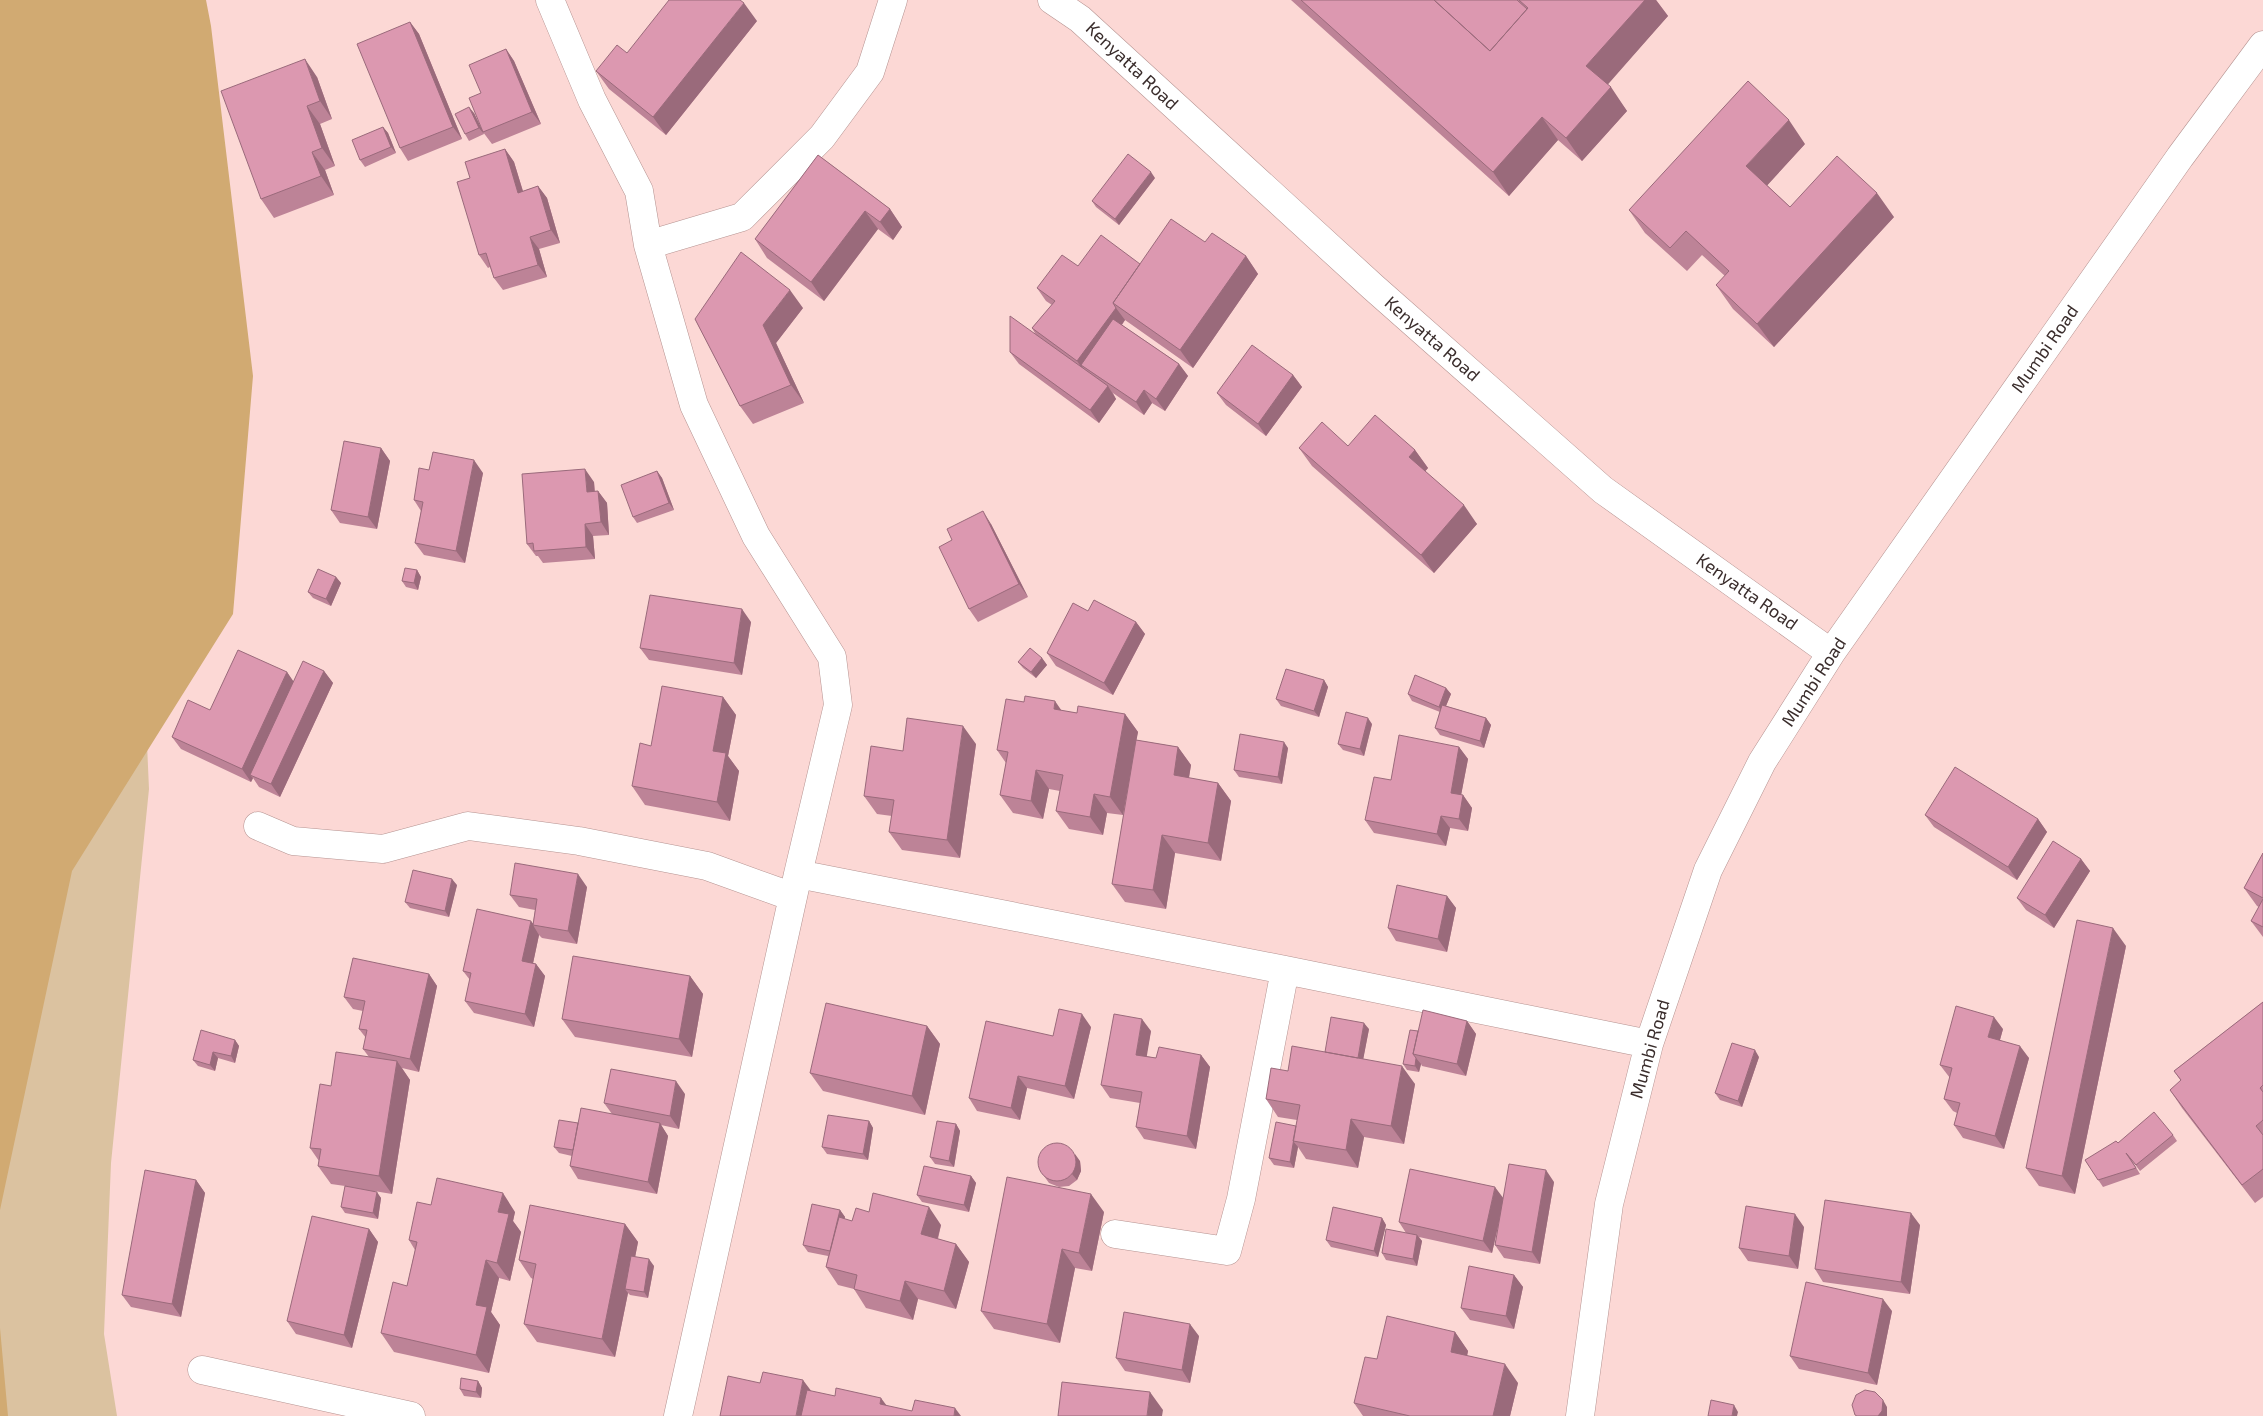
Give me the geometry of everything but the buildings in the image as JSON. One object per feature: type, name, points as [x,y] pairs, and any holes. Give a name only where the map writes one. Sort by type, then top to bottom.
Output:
[{"type":"street","points":[[550,0],[592,100],[639,191],[648,245],[694,405],[756,536],[832,657],[838,704],[678,1416]]},
{"type":"street","points":[[648,245],[742,217],[822,137],[870,72],[893,0]]},
{"type":"street","name":"Kenyatta Road","points":[[1052,0],[1080,19],[1373,287],[1602,490],[1831,653]]},
{"type":"street","name":"Mumbi Road","points":[[1580,1416],[1609,1204],[1649,1044],[1708,870],[1762,762],[1831,653],[2180,157],[2263,45]]},
{"type":"street","points":[[258,826],[292,841],[383,849],[468,826],[578,841],[707,866],[796,886],[1285,970],[1649,1044]]},
{"type":"street","points":[[1115,1234],[1227,1251],[1241,1198],[1285,970]]},
{"type":"street","points":[[202,1370],[411,1416]]},
{"type":"shaded area","points":[[0,0],[114,0],[149,789],[111,1163],[104,1334],[117,1416],[0,1416]]},
{"type":"shaded area","points":[[0,0],[206,0],[211,26],[253,376],[233,614],[72,871],[0,1210]]},
{"type":"shaded area","points":[[0,1328],[8,1416],[0,1416]]}]
